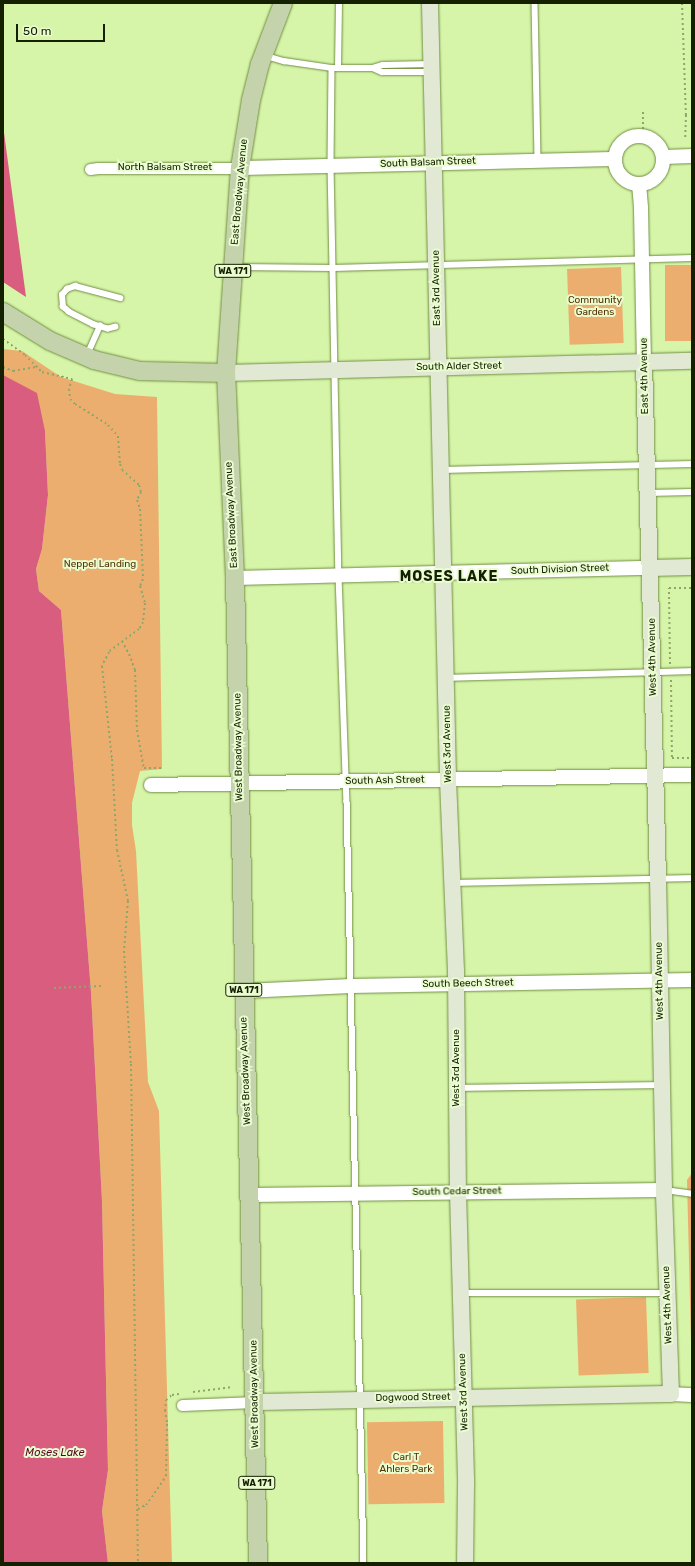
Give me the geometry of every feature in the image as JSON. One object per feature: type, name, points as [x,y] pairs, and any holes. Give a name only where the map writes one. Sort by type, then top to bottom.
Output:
[{"type":"main road","name":"East Broadway Avenue","points":[[235,578],[226,373],[240,168],[251,100],[263,55],[283,3]]},
{"type":"main road","name":"East 3rd Avenue","points":[[430,3],[433,68],[436,265],[444,574]]},
{"type":"main road","points":[[3,312],[50,341],[86,356],[140,371],[226,373]]},
{"type":"main road","name":"South Alder Street","points":[[226,373],[692,361]]},
{"type":"main road","name":"East 4th Avenue","points":[[644,363],[650,568]]},
{"type":"main road","name":"South Division Street","points":[[650,568],[692,567]]},
{"type":"main road","name":"West 4th Avenue","points":[[650,568],[656,776],[664,1190],[671,1394]]},
{"type":"main road","name":"West 3rd Avenue","points":[[444,574],[448,780],[456,984],[458,1192],[464,1397],[465,1563]]},
{"type":"main road","name":"West Broadway Avenue","points":[[235,578],[258,1563]]},
{"type":"main road","name":"Dogwood Street","points":[[255,1402],[671,1394]]},
{"type":"street","points":[[638,136],[646,136],[658,144],[664,157],[663,164],[657,176],[646,183],[639,184],[625,179],[616,167],[615,159],[620,146],[631,137],[638,136]]},
{"type":"street","points":[[664,157],[692,156]]},
{"type":"street","name":"South Balsam Street","points":[[240,168],[435,162],[615,159]]},
{"type":"street","name":"North Balsam Street","points":[[90,170],[98,168],[240,168]]},
{"type":"street","name":"East 4th Avenue","points":[[639,184],[644,363]]},
{"type":"street","name":"South Division Street","points":[[235,578],[650,568]]},
{"type":"street","name":"South Ash Street","points":[[151,785],[692,775]]},
{"type":"street","name":"South Beech Street","points":[[244,991],[351,986],[692,980]]},
{"type":"street","name":"South Cedar Street","points":[[250,1196],[664,1190]]},
{"type":"street","name":"Dogwood Street","points":[[671,1394],[692,1395]]},
{"type":"street","name":"Dogwood Street","points":[[182,1405],[255,1402]]},
{"type":"lane","points":[[338,68],[339,3]]},
{"type":"lane","points":[[535,3],[538,160]]},
{"type":"lane","points":[[263,55],[284,61],[332,68],[373,68],[382,72],[433,68]]},
{"type":"lane","points":[[332,68],[331,166],[339,576],[346,781],[364,1563]]},
{"type":"lane","points":[[234,267],[334,268],[642,258],[692,258]]},
{"type":"lane","points":[[116,327],[108,329],[69,312],[63,307],[62,295],[67,289],[75,286],[120,298]]},
{"type":"lane","points":[[86,356],[100,326]]},
{"type":"lane","points":[[441,470],[692,464]]},
{"type":"lane","points":[[648,493],[692,492]]},
{"type":"lane","points":[[446,678],[692,671]]},
{"type":"lane","points":[[453,883],[692,878]]},
{"type":"lane","points":[[457,1088],[662,1085]]},
{"type":"lane","points":[[664,1190],[692,1194]]},
{"type":"lane","points":[[461,1293],[668,1293]]},
{"type":"path","points":[[682,3],[686,114],[685,139]]},
{"type":"path","points":[[643,112],[643,129]]},
{"type":"path","points":[[3,339],[25,355],[36,367],[48,374],[72,379],[69,389],[70,399],[75,404],[108,425],[118,436],[120,464],[122,470],[139,485],[141,492],[136,500],[140,509],[143,579],[140,586],[145,603],[143,622],[139,629],[109,652],[102,666],[112,759],[117,850],[128,901],[124,951],[131,1064],[138,1563]]},
{"type":"path","points":[[3,372],[4,368],[20,371],[36,367]]},
{"type":"path","points":[[122,641],[135,670],[137,730],[144,768],[163,768]]},
{"type":"path","points":[[54,988],[102,986]]},
{"type":"path","points":[[191,1392],[233,1387]]},
{"type":"path","points":[[138,1509],[146,1504],[152,1497],[166,1476],[166,1400],[172,1395],[184,1393]]},
{"type":"green space","points":[[665,265],[692,265],[692,341],[665,341]]},
{"type":"green space","name":"Community Gardens","points":[[621,267],[624,343],[570,345],[567,269]]},
{"type":"green space","name":"Neppel Landing","points":[[3,349],[22,351],[61,377],[115,394],[157,397],[162,769],[140,771],[132,803],[132,825],[136,851],[148,1082],[159,1111],[172,1563],[108,1563],[102,1511],[108,1470],[102,1201],[91,992],[61,610],[39,591],[36,569],[42,549],[48,495],[45,431],[3,375]]},
{"type":"green space","points":[[692,1173],[692,1383],[687,1180]]},
{"type":"green space","points":[[646,1297],[649,1373],[579,1375],[576,1299]]},
{"type":"green space","name":"Carl T Ahlers Park","points":[[443,1421],[444,1503],[368,1504],[367,1422]]},
{"type":"water","points":[[3,125],[26,297],[3,282]]},
{"type":"water","name":"Moses Lake","points":[[3,375],[37,393],[45,431],[48,495],[42,549],[36,569],[39,591],[61,610],[91,992],[102,1201],[108,1470],[102,1511],[108,1563],[3,1563]]},
{"type":"district","name":"MOSES LAKE","points":[[449,577]]}]
